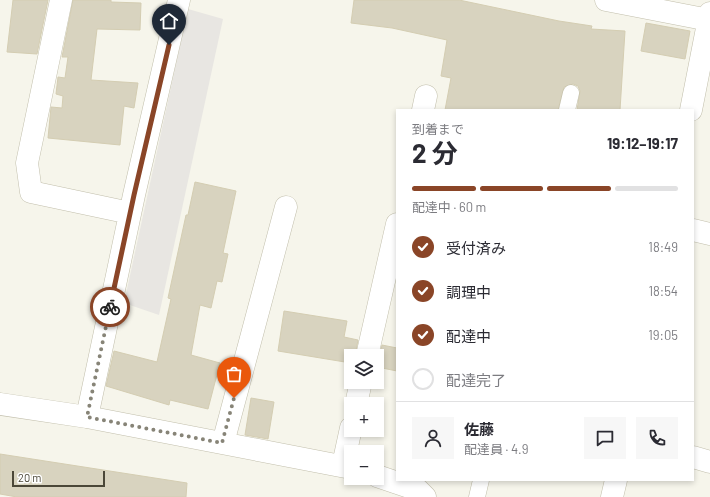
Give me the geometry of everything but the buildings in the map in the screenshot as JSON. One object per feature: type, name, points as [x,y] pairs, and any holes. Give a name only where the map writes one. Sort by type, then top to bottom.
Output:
[{"type":"street","points":[[61,0],[27,163],[31,192],[130,213]]},
{"type":"street","points":[[87,417],[130,213],[179,0]]},
{"type":"street","points":[[606,0],[709,17],[692,109]]},
{"type":"street","points":[[222,443],[286,207]]},
{"type":"street","points":[[369,349],[396,228]]},
{"type":"street","points":[[694,230],[710,234]]},
{"type":"street","points":[[0,404],[87,417],[344,465]]},
{"type":"street","points":[[694,457],[710,462]]},
{"type":"street","points":[[384,479],[421,495]]},
{"type":"street","points":[[612,497],[616,481]]},
{"type":"lane","points":[[567,109],[571,93]]},
{"type":"lane","points":[[477,497],[481,481]]},
{"type":"shaded area","points":[[188,9],[223,19],[159,315],[124,303]]},
{"type":"way so far","points":[[110,307],[87,417],[222,443],[234,398]]},
{"type":"route","points":[[110,307],[169,45]]}]
